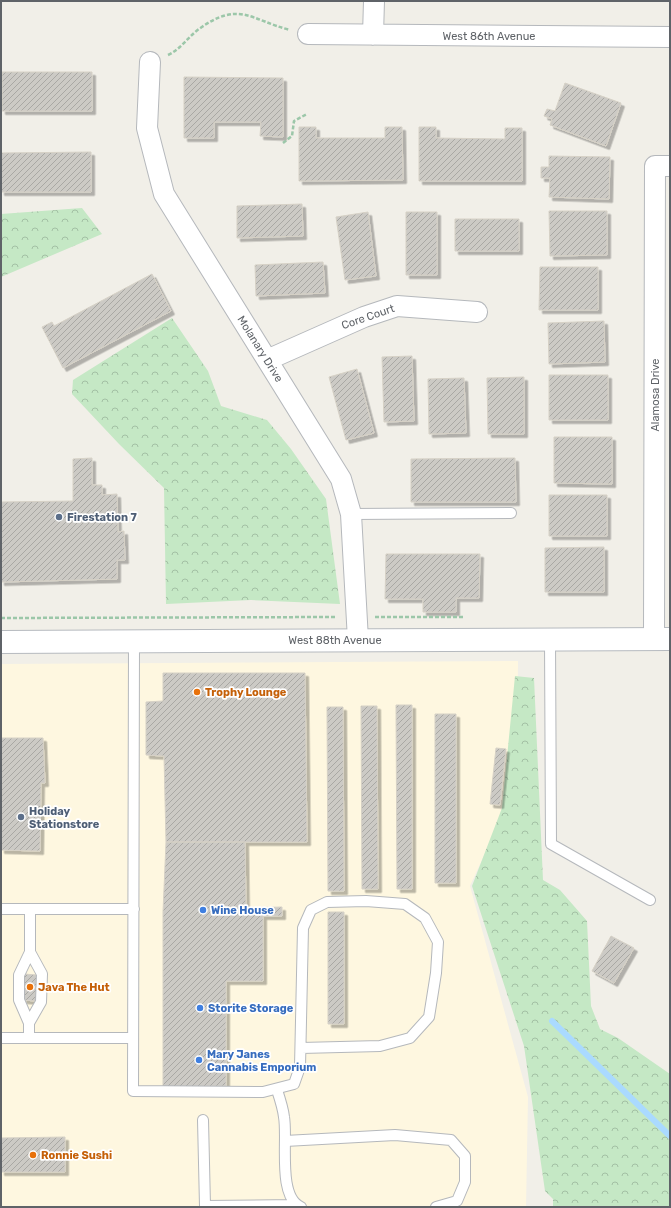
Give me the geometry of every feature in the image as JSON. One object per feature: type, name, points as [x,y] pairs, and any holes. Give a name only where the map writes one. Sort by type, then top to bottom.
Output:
[{"type":"street","points":[[373,35],[374,1]]},
{"type":"street","name":"West 86th Avenue","points":[[308,34],[670,37]]},
{"type":"street","name":"Molanary Drive","points":[[150,62],[147,128],[164,194],[341,479],[351,514],[358,640]]},
{"type":"street","name":"Alamosa Drive","points":[[662,639],[655,166],[670,166]]},
{"type":"street","name":"Core Court","points":[[267,360],[358,320],[397,306],[476,312]]},
{"type":"street","name":"West 88th Avenue","points":[[1,642],[662,639]]},
{"type":"lane","points":[[351,514],[511,512]]},
{"type":"lane","points":[[550,639],[551,844],[650,900]]},
{"type":"lane","points":[[134,641],[133,1091],[263,1092],[277,1090],[294,1084],[300,1067],[300,1048],[304,928],[311,910],[327,902],[366,901],[404,904],[425,918],[438,942],[436,973],[429,1017],[410,1038],[380,1046],[300,1048]]},
{"type":"lane","points":[[1,909],[134,909]]},
{"type":"lane","points":[[29,1037],[29,1023],[19,1000],[19,975],[30,952],[30,909]]},
{"type":"lane","points":[[29,1023],[41,1002],[42,974],[30,952]]},
{"type":"lane","points":[[1,1038],[133,1038]]},
{"type":"lane","points":[[277,1090],[284,1117],[287,1189],[298,1206]]},
{"type":"lane","points":[[203,1120],[205,1206],[298,1206]]},
{"type":"lane","points":[[285,1141],[395,1135],[451,1140],[465,1156],[465,1182],[457,1201],[436,1207]]},
{"type":"path","points":[[150,62],[173,52],[199,28],[223,15],[236,12],[247,13],[277,26],[308,34]]},
{"type":"path","points":[[283,143],[292,136],[294,121],[307,114]]},
{"type":"shaded area","points":[[518,661],[517,783],[470,886],[528,1097],[526,1207],[1,1207],[1,664]]},
{"type":"green space","points":[[82,208],[102,234],[1,277],[1,214]]},
{"type":"green space","points":[[172,318],[208,371],[221,406],[267,420],[291,449],[326,499],[340,604],[251,600],[166,604],[164,488],[119,444],[72,394],[73,380]]},
{"type":"green space","points":[[515,676],[534,678],[543,880],[560,890],[587,921],[591,1006],[600,1029],[618,1038],[670,1074],[670,1207],[553,1207],[553,1199],[545,1191],[524,1046],[472,886],[502,808]]},
{"type":"building","points":[[2,72],[92,72],[92,111],[2,111]]},
{"type":"building","points":[[184,77],[283,78],[283,137],[260,136],[261,122],[214,122],[214,138],[184,138]]},
{"type":"building","points":[[565,83],[621,103],[606,146],[550,125],[552,119],[544,116],[547,109],[555,111]]},
{"type":"building","points":[[299,127],[316,127],[316,138],[385,138],[385,127],[402,127],[403,180],[299,181]]},
{"type":"building","points":[[419,127],[436,127],[436,138],[505,139],[505,128],[522,128],[522,181],[419,181]]},
{"type":"building","points":[[91,152],[91,192],[1,192],[1,153]]},
{"type":"building","points":[[549,156],[610,157],[609,199],[549,197],[550,178],[541,178],[541,167],[549,167]]},
{"type":"building","points":[[302,204],[303,236],[237,238],[237,206]]},
{"type":"building","points":[[549,211],[607,211],[607,255],[550,256]]},
{"type":"building","points":[[368,212],[376,276],[345,280],[336,217]]},
{"type":"building","points":[[406,212],[437,212],[437,275],[406,275]]},
{"type":"building","points":[[455,219],[519,219],[519,251],[455,251]]},
{"type":"building","points":[[323,262],[325,293],[256,296],[255,265]]},
{"type":"building","points":[[540,267],[598,267],[598,310],[539,310]]},
{"type":"building","points":[[152,274],[171,311],[63,368],[42,327],[52,322],[54,326]]},
{"type":"building","points":[[604,321],[605,362],[549,364],[548,323]]},
{"type":"building","points":[[412,356],[414,421],[384,422],[382,357]]},
{"type":"building","points":[[357,369],[374,433],[346,440],[329,377]]},
{"type":"building","points":[[549,375],[608,375],[608,420],[549,420]]},
{"type":"building","points":[[524,377],[524,434],[488,434],[487,378]]},
{"type":"building","points":[[464,378],[466,433],[429,434],[428,379]]},
{"type":"building","points":[[554,437],[612,437],[612,484],[554,483]]},
{"type":"building","name":"Firestation 7","points":[[92,458],[92,485],[102,485],[102,495],[117,494],[118,532],[124,531],[125,560],[117,560],[117,579],[1,582],[1,502],[73,501],[73,459]]},
{"type":"building","points":[[515,458],[516,502],[411,502],[411,459]]},
{"type":"building","points":[[549,495],[607,495],[607,536],[549,536]]},
{"type":"building","points":[[604,547],[604,592],[545,592],[545,548]]},
{"type":"building","points":[[386,554],[480,554],[479,598],[456,598],[456,612],[423,612],[423,599],[385,599]]},
{"type":"building","points":[[163,673],[305,673],[307,842],[166,842],[164,756],[146,755],[146,702],[163,701]]},
{"type":"building","points":[[396,705],[412,705],[412,889],[397,889]]},
{"type":"building","points":[[361,706],[377,706],[378,889],[362,889]]},
{"type":"building","points":[[327,707],[343,707],[344,891],[328,891]]},
{"type":"building","points":[[435,714],[456,714],[456,883],[435,883]]},
{"type":"building","name":"Holiday Stationstore","points":[[1,738],[43,738],[45,783],[41,783],[40,851],[1,850]]},
{"type":"building","points":[[496,748],[506,749],[500,805],[490,804]]},
{"type":"building","points":[[166,842],[245,842],[246,908],[282,907],[282,916],[263,916],[263,981],[226,981],[226,1086],[163,1087],[163,912]]},
{"type":"building","points":[[328,912],[344,912],[344,1024],[328,1024]]},
{"type":"building","points":[[611,936],[634,948],[614,983],[592,971]]},
{"type":"building","name":"Java The Hut","points":[[24,974],[37,975],[36,1001],[23,1000]]},
{"type":"building","name":"Ronnie Sushi","points":[[65,1137],[65,1172],[1,1172],[1,1138]]},
{"type":"waterway","points":[[552,1021],[670,1136]]},
{"type":"place","name":"Firestation 7","points":[[59,517]]},
{"type":"place","name":"Trophy Lounge","points":[[197,692]]},
{"type":"place","name":"Holiday Stationstore","points":[[21,817]]},
{"type":"place","name":"Wine House","points":[[203,910]]},
{"type":"place","name":"Java The Hut","points":[[30,987]]},
{"type":"place","name":"Storite Storage","points":[[200,1008]]},
{"type":"place","name":"Mary Janes Cannabis Emporium","points":[[199,1060]]},
{"type":"place","name":"Ronnie Sushi","points":[[33,1155]]}]
